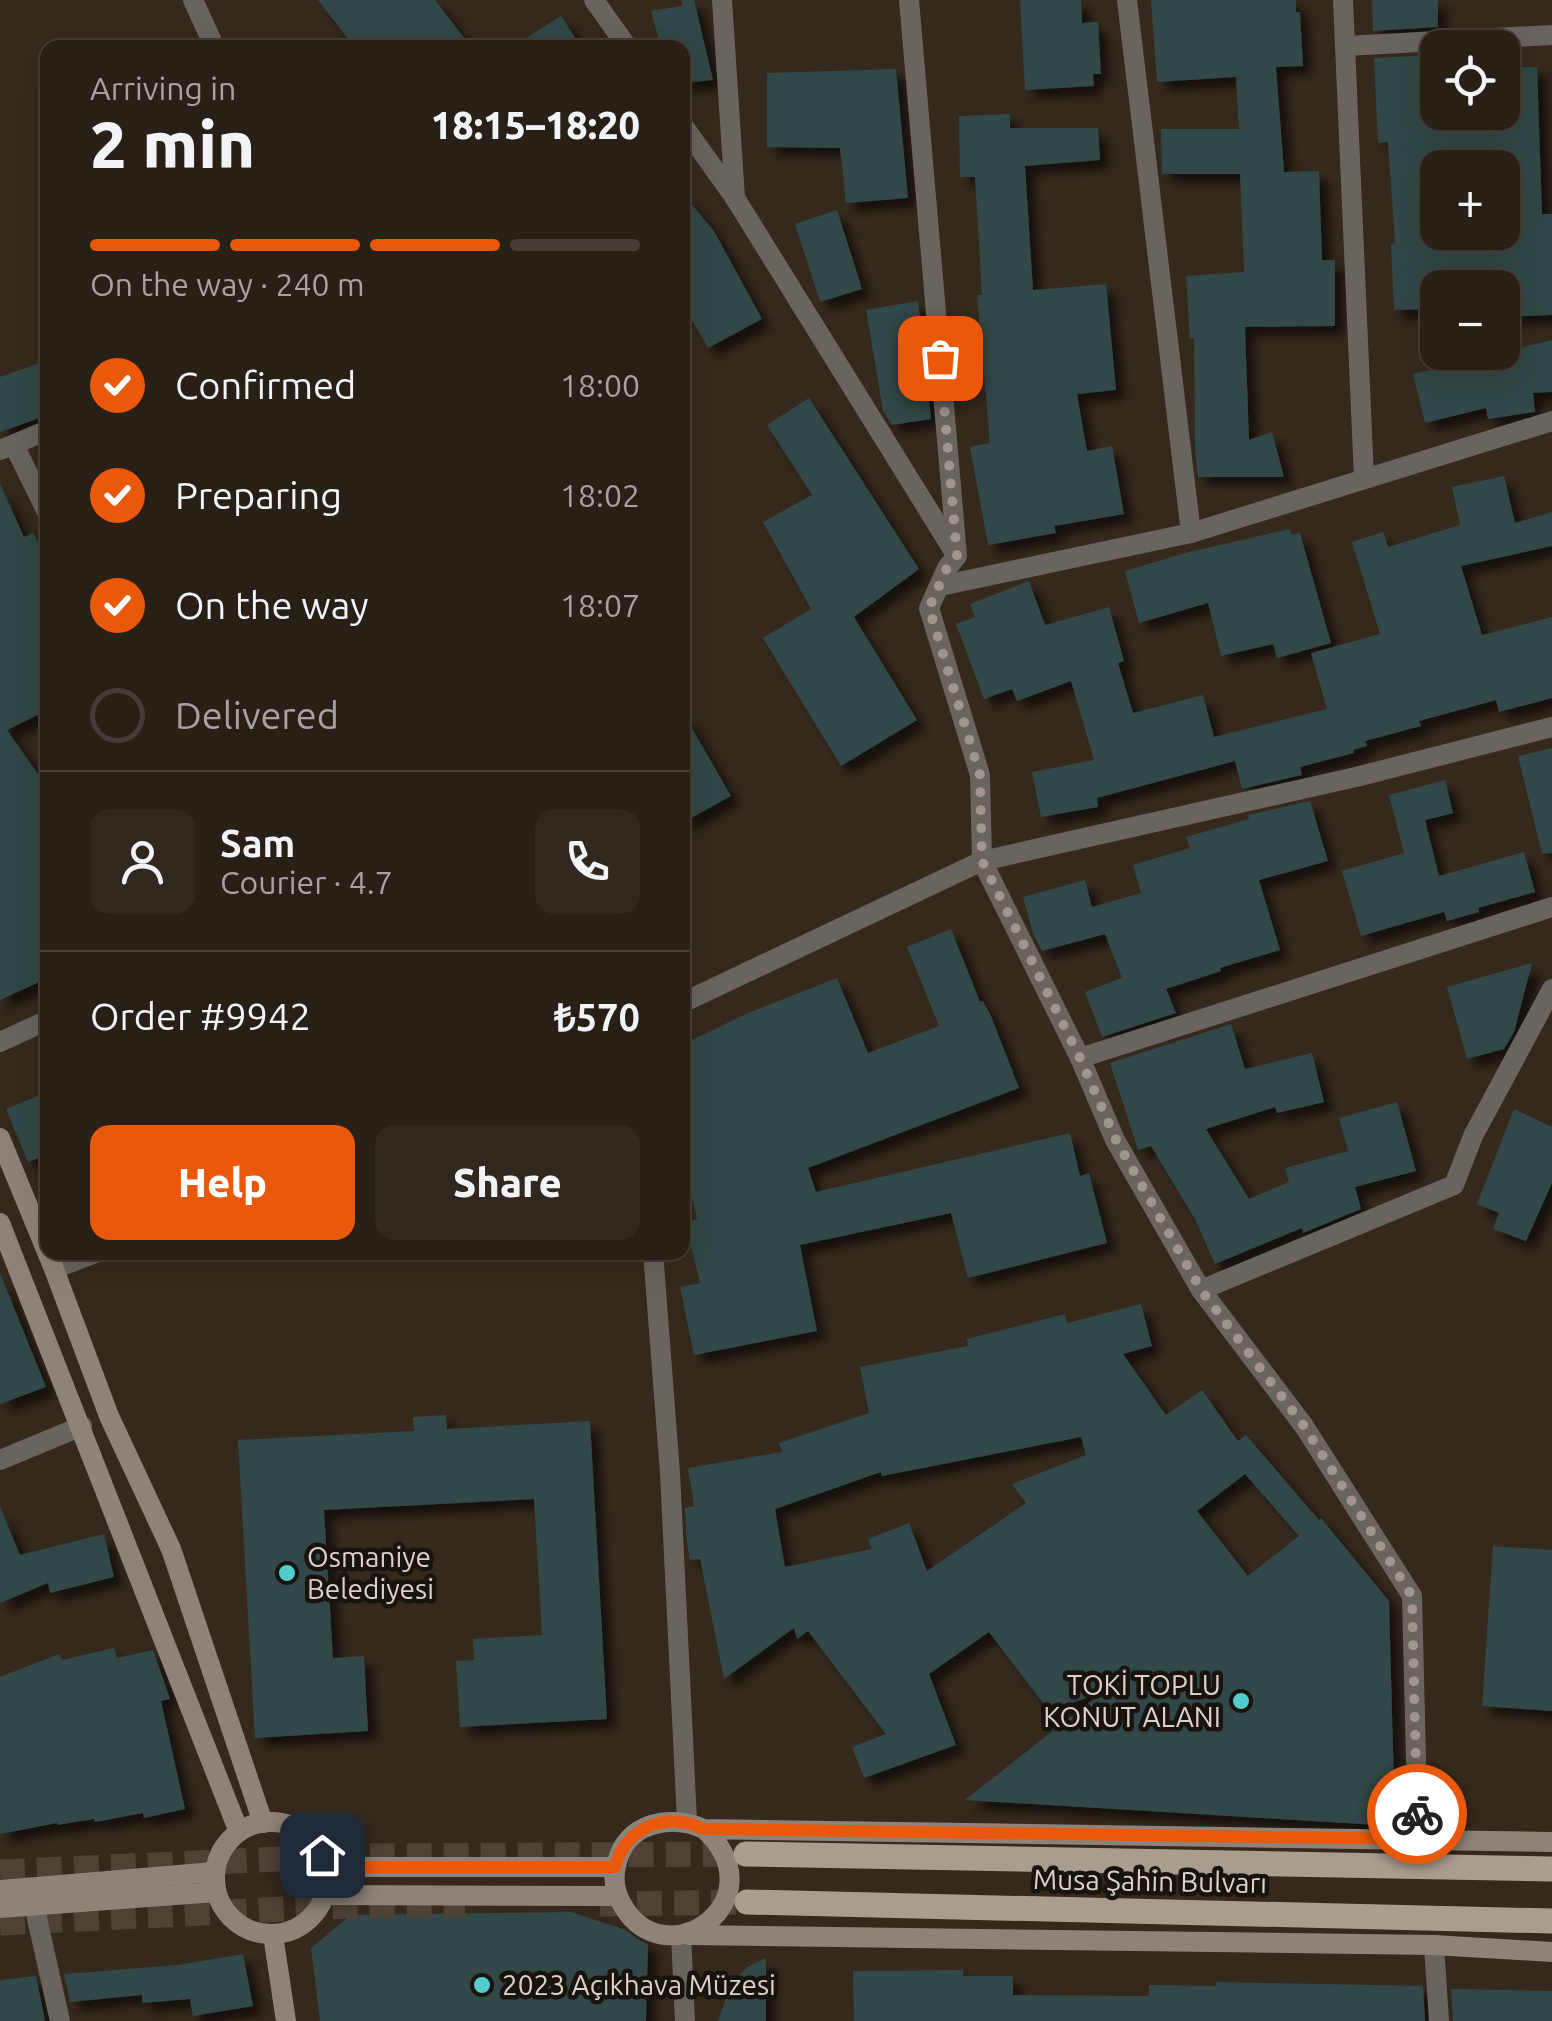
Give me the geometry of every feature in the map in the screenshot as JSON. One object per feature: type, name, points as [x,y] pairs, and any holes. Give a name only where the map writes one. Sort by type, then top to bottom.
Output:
[{"type":"main road","points":[[0,1138],[40,1235]]},
{"type":"main road","points":[[0,1223],[239,1832]]},
{"type":"main road","points":[[50,1260],[109,1416],[171,1550],[263,1823]]},
{"type":"main road","points":[[1552,1842],[696,1825],[669,1820],[636,1833],[624,1846],[615,1867],[617,1896],[626,1912],[643,1927],[662,1934],[1434,1945],[1552,1952]]},
{"type":"main road","points":[[263,1823],[283,1824],[308,1836],[326,1867],[325,1895],[308,1921],[292,1931],[255,1932],[239,1924],[224,1909],[215,1882],[220,1855],[239,1832],[263,1823]]},
{"type":"main road","points":[[682,1935],[712,1921],[729,1889],[728,1860],[718,1842],[696,1825]]},
{"type":"main road","name":"Musa Şahin Bulvarı","points":[[746,1854],[1552,1870]]},
{"type":"main road","points":[[326,1867],[615,1867]]},
{"type":"main road","points":[[0,1890],[215,1882]]},
{"type":"main road","points":[[0,1908],[215,1882]]},
{"type":"main road","points":[[325,1895],[617,1896]]},
{"type":"main road","name":"Musa Şahin Bulvarı","points":[[747,1902],[1552,1920]]},
{"type":"main road","points":[[272,1934],[286,2021]]},
{"type":"street","points":[[193,0],[211,40]]},
{"type":"street","points":[[594,0],[622,40]]},
{"type":"street","points":[[722,0],[735,198]]},
{"type":"street","points":[[909,0],[957,556],[947,568],[929,608],[980,775],[982,861],[1080,1058],[1116,1140],[1201,1290],[1304,1426],[1412,1596],[1418,1839]]},
{"type":"street","points":[[1127,0],[1190,533]]},
{"type":"street","points":[[1343,0],[1364,478]]},
{"type":"street","points":[[1345,46],[1552,35]]},
{"type":"street","points":[[690,135],[735,198],[957,556]]},
{"type":"street","points":[[940,586],[1190,533],[1552,421]]},
{"type":"street","points":[[40,434],[7,448],[40,501]]},
{"type":"street","points":[[690,999],[982,861],[1356,777],[1552,727]]},
{"type":"street","points":[[1080,1058],[1552,907]]},
{"type":"street","points":[[1201,1290],[1454,1185],[1473,1136],[1552,989]]},
{"type":"street","points":[[0,1042],[40,1024]]},
{"type":"street","points":[[54,1269],[77,1260]]},
{"type":"street","points":[[655,1260],[696,1825]]},
{"type":"street","points":[[0,1460],[82,1426]]},
{"type":"street","points":[[34,1905],[60,2021]]},
{"type":"street","points":[[682,1935],[685,2021]]},
{"type":"street","points":[[1434,1945],[1439,2021]]},
{"type":"building","points":[[318,0],[435,0],[466,40],[349,40]]},
{"type":"building","points":[[682,0],[694,0],[713,80],[690,82],[690,40],[659,40],[651,11],[682,6]]},
{"type":"building","points":[[1020,0],[1081,0],[1082,23],[1098,22],[1101,74],[1093,74],[1094,86],[1025,90]]},
{"type":"building","points":[[1151,0],[1296,0],[1296,12],[1300,12],[1303,66],[1276,67],[1284,172],[1319,171],[1322,260],[1335,260],[1335,326],[1245,327],[1249,440],[1272,432],[1284,477],[1198,477],[1194,338],[1190,339],[1186,276],[1244,272],[1240,174],[1162,174],[1161,129],[1239,129],[1236,77],[1157,82]]},
{"type":"building","points":[[1372,0],[1438,0],[1438,27],[1373,31]]},
{"type":"building","points":[[561,16],[577,40],[523,40]]},
{"type":"building","points":[[1420,56],[1420,130],[1520,130],[1520,67],[1537,67],[1542,214],[1552,214],[1552,315],[1520,316],[1520,270],[1420,270],[1420,309],[1394,310],[1391,244],[1395,243],[1388,142],[1378,143],[1374,58]]},
{"type":"building","points":[[896,69],[908,198],[846,203],[840,148],[767,147],[767,73]]},
{"type":"building","points":[[1010,114],[1010,128],[1098,128],[1100,160],[1025,166],[1033,290],[1106,284],[1116,390],[1077,394],[1087,451],[1112,446],[1124,514],[1054,526],[1056,533],[988,545],[970,447],[990,443],[977,295],[982,295],[975,177],[960,177],[959,116]]},
{"type":"building","points":[[690,202],[714,231],[762,319],[708,348],[690,317]]},
{"type":"building","points":[[837,210],[862,289],[820,302],[795,224]]},
{"type":"building","points":[[918,301],[931,419],[892,425],[883,411],[866,310]]},
{"type":"building","points":[[1552,340],[1552,392],[1533,393],[1535,412],[1488,419],[1486,408],[1425,423],[1413,374],[1429,370],[1520,370],[1520,348]]},
{"type":"building","points":[[40,363],[40,418],[0,432],[0,377]]},
{"type":"building","points":[[809,398],[919,569],[854,617],[917,720],[841,766],[763,638],[811,609],[763,522],[812,495],[767,425]]},
{"type":"building","points":[[1504,476],[1515,523],[1552,512],[1552,546],[1461,566],[1482,635],[1552,617],[1552,698],[1499,712],[1496,700],[1419,721],[1421,726],[1365,741],[1367,746],[1353,750],[1354,753],[1300,767],[1302,775],[1242,789],[1235,761],[1097,798],[1098,807],[1041,817],[1032,772],[1094,760],[1071,681],[1017,701],[1012,689],[984,699],[956,624],[975,617],[970,604],[1029,581],[1045,625],[1109,607],[1124,661],[1118,663],[1133,713],[1203,695],[1214,737],[1327,709],[1311,653],[1380,634],[1352,542],[1383,532],[1388,547],[1460,525],[1452,487]]},
{"type":"building","points":[[0,484],[24,537],[33,533],[40,547],[40,714],[7,730],[40,777],[40,982],[0,1000]]},
{"type":"building","points":[[1290,529],[1292,535],[1300,533],[1331,643],[1277,658],[1273,644],[1221,656],[1208,603],[1139,623],[1125,571]]},
{"type":"building","points":[[690,725],[731,796],[690,819]]},
{"type":"building","points":[[1552,748],[1552,853],[1542,854],[1518,756]]},
{"type":"building","points":[[1445,780],[1453,813],[1425,820],[1439,876],[1524,852],[1535,892],[1447,921],[1444,912],[1361,936],[1342,871],[1404,853],[1389,795]]},
{"type":"building","points":[[1310,801],[1328,861],[1259,880],[1280,950],[1166,989],[1176,1013],[1102,1037],[1085,992],[1122,978],[1105,934],[1042,951],[1023,897],[1085,880],[1092,907],[1141,893],[1133,865],[1190,848],[1186,837],[1249,819],[1248,815]]},
{"type":"building","points":[[951,929],[1019,1088],[808,1168],[816,1192],[1070,1133],[1080,1176],[1089,1173],[1107,1243],[968,1278],[951,1213],[800,1245],[817,1331],[694,1355],[680,1287],[700,1283],[690,1242],[690,1221],[697,1219],[690,1188],[690,1041],[837,978],[868,1053],[939,1026],[907,947]]},
{"type":"building","points":[[1532,963],[1514,1032],[1504,1049],[1467,1059],[1447,987]]},
{"type":"building","points":[[1231,1024],[1245,1069],[1312,1053],[1324,1102],[1277,1113],[1275,1107],[1206,1129],[1249,1199],[1289,1182],[1285,1168],[1348,1151],[1339,1118],[1397,1102],[1416,1171],[1355,1187],[1361,1209],[1303,1233],[1302,1228],[1215,1264],[1195,1219],[1151,1146],[1138,1150],[1110,1063]]},
{"type":"building","points":[[40,1095],[40,1157],[28,1162],[6,1109]]},
{"type":"building","points":[[1514,1109],[1552,1127],[1552,1183],[1526,1241],[1493,1229],[1499,1213],[1477,1204]]},
{"type":"building","points":[[0,1273],[46,1387],[0,1404]]},
{"type":"building","points":[[1141,1304],[1152,1346],[1123,1354],[1166,1415],[1202,1390],[1238,1441],[1246,1435],[1389,1601],[1395,1826],[965,1800],[1101,1693],[1049,1711],[989,1632],[929,1674],[956,1745],[864,1778],[852,1747],[886,1734],[808,1631],[797,1639],[794,1628],[724,1679],[700,1559],[690,1560],[687,1543],[685,1508],[694,1506],[688,1468],[782,1452],[779,1443],[869,1413],[860,1367],[968,1346],[967,1339],[1065,1314],[1067,1323]],"holes":[[[1081,1437],[1086,1455],[1012,1484],[1026,1503],[927,1571],[909,1523],[868,1539],[872,1549],[785,1567],[775,1509],[881,1472],[882,1476]],[[1245,1474],[1299,1536],[1248,1576],[1197,1511]]]},
{"type":"building","name":"Osmaniye Belediyesi","points":[[446,1415],[447,1429],[590,1421],[607,1719],[460,1727],[456,1661],[474,1660],[473,1639],[542,1635],[534,1499],[324,1510],[333,1658],[364,1656],[368,1731],[255,1738],[238,1440],[414,1431],[413,1417]]},
{"type":"building","points":[[0,1507],[20,1555],[104,1534],[114,1577],[50,1593],[48,1583],[0,1603]]},
{"type":"building","points":[[1493,1546],[1552,1550],[1552,1711],[1482,1706]]},
{"type":"building","points":[[114,1648],[117,1658],[153,1650],[170,1699],[161,1701],[185,1809],[144,1818],[143,1813],[0,1834],[0,1677],[59,1654],[62,1660]]},
{"type":"building","name":"2023 Açıkhava Müzesi","points":[[571,1912],[626,1930],[648,1944],[646,2021],[320,2021],[311,1948],[351,1915]]},
{"type":"building","points":[[243,1954],[253,2006],[193,2016],[190,1999],[142,2003],[142,1995],[70,2002],[64,1974],[178,1965]]},
{"type":"building","points":[[766,1958],[766,2021],[718,2021],[732,1982],[747,1967]]},
{"type":"building","points":[[963,1970],[963,1976],[1013,1976],[1013,1995],[1149,1996],[1149,1985],[1216,1986],[1216,1982],[1423,1986],[1425,2021],[854,2021],[853,1971]]},
{"type":"building","points":[[36,1976],[45,2021],[0,2021],[0,1980]]},
{"type":"building","points":[[1451,1989],[1552,1991],[1552,2021],[1453,2021]]},
{"type":"tunnel","points":[[0,1872],[345,1856],[741,1854]]},
{"type":"tunnel","points":[[600,1904],[747,1902]]},
{"type":"tunnel","points":[[0,1923],[346,1906],[465,1905]]},
{"type":"way so far","points":[[940,358],[957,556],[947,568],[929,608],[980,775],[982,861],[1080,1058],[1116,1140],[1201,1290],[1304,1426],[1412,1596],[1417,1814]]},
{"type":"place","name":"Osmaniye Belediyesi","points":[[287,1573]]},
{"type":"place","name":"TOKİ TOPLU KONUT ALANI","points":[[1241,1701]]},
{"type":"place","name":"2023 Açıkhava Müzesi","points":[[482,1985]]},
{"type":"route","points":[[322,1855],[326,1867],[615,1867],[624,1846],[636,1833],[669,1820],[704,1829],[1418,1839],[1417,1814]]}]
